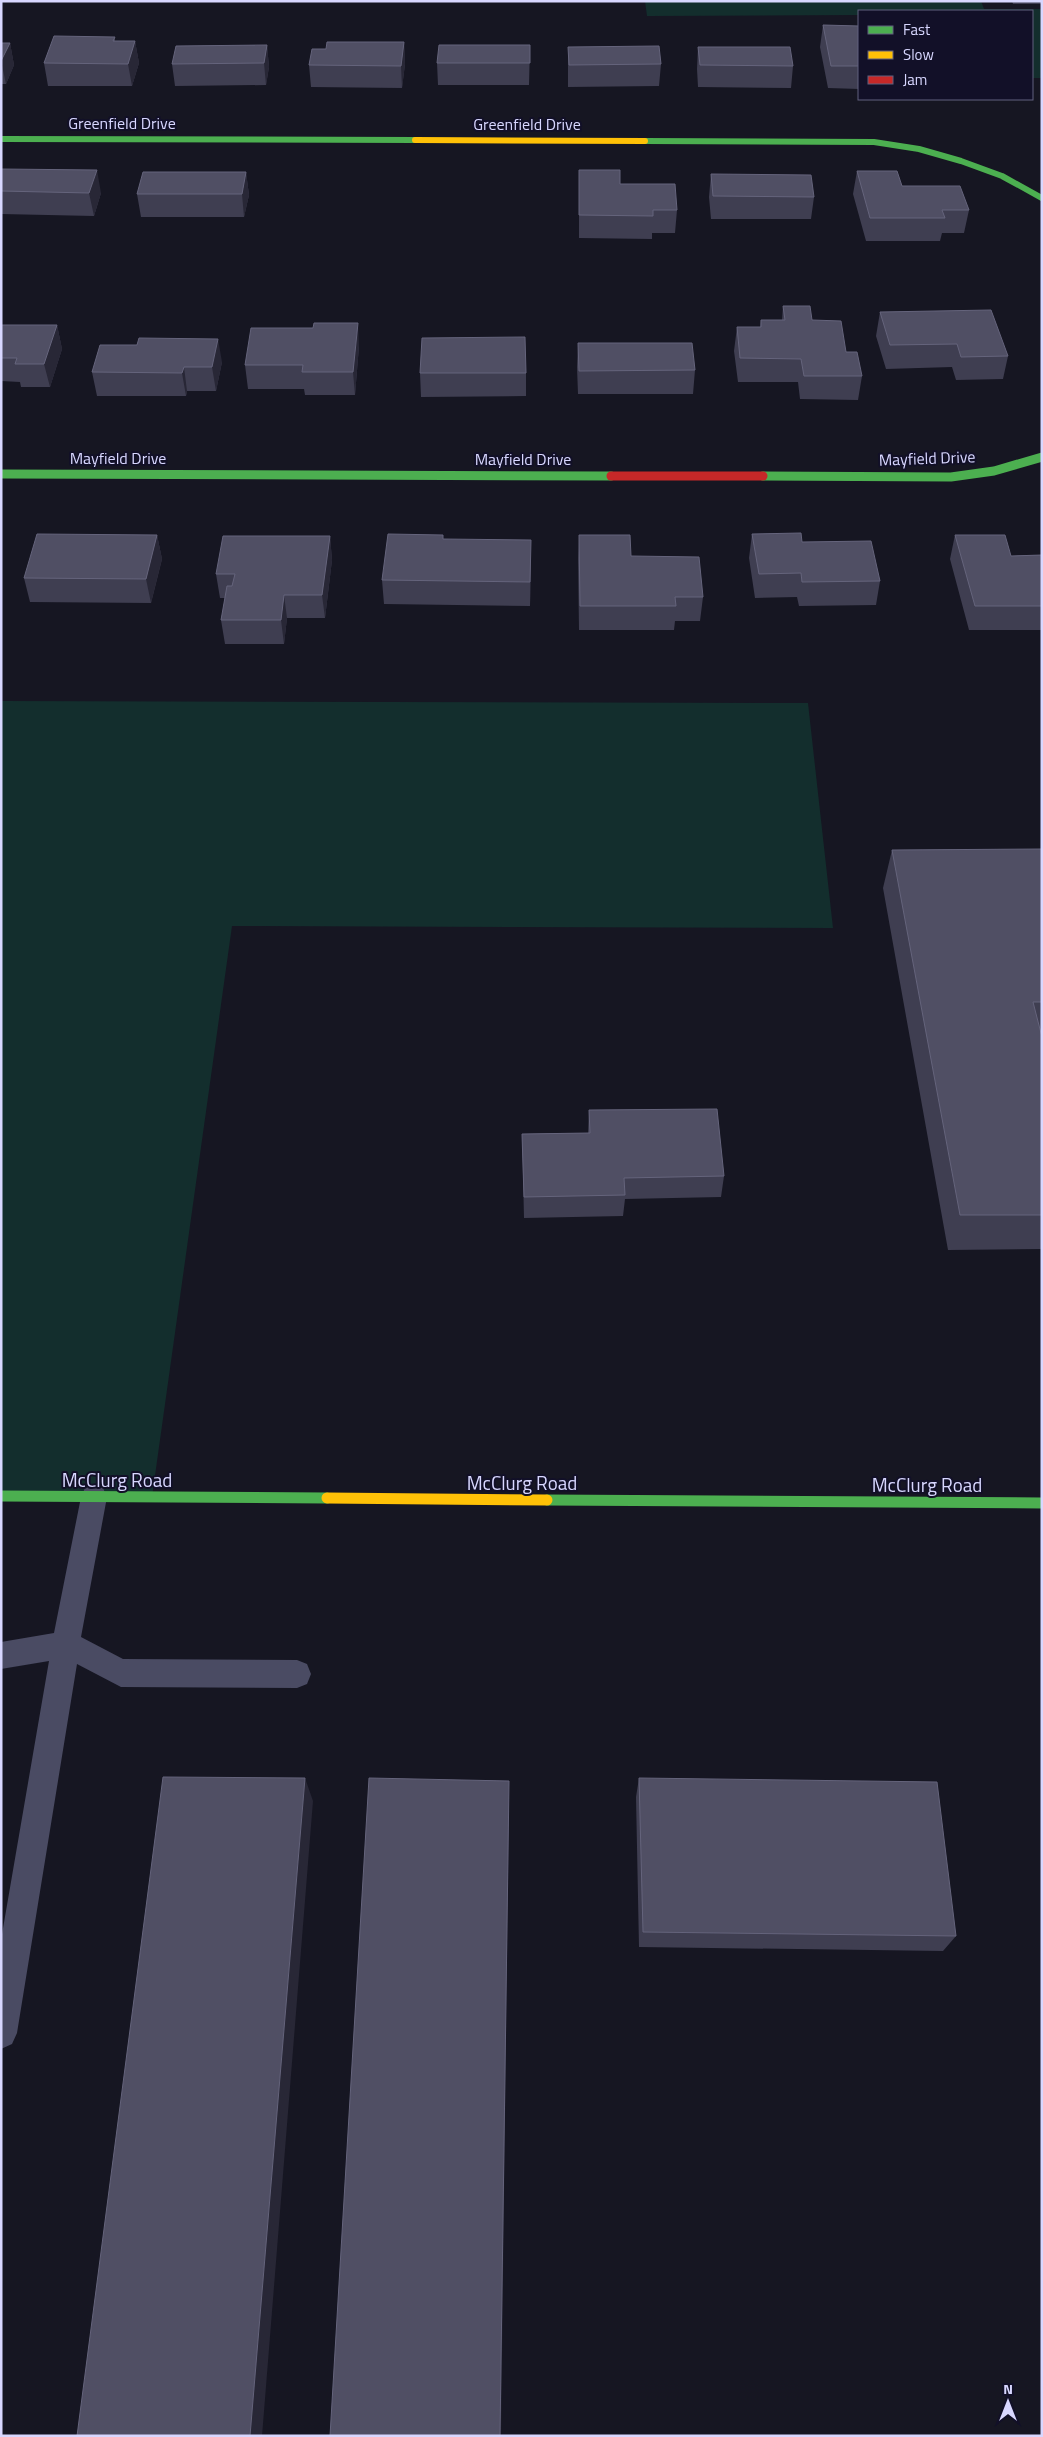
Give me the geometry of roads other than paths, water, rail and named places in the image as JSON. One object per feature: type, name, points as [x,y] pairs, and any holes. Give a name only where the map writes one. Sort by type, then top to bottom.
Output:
[{"type":"street","name":"Greenfield Drive","points":[[1,139],[874,142],[917,147],[955,155],[1011,178],[1042,198]]},
{"type":"street","name":"Mayfield Drive","points":[[1,474],[951,477],[994,471],[1042,457]]},
{"type":"street","name":"McClurg Road","points":[[1,1496],[1042,1503]]},
{"type":"lane","points":[[1,2033],[66,1644],[94,1497]]},
{"type":"lane","points":[[1,1656],[66,1644],[121,1673],[297,1674]]}]
